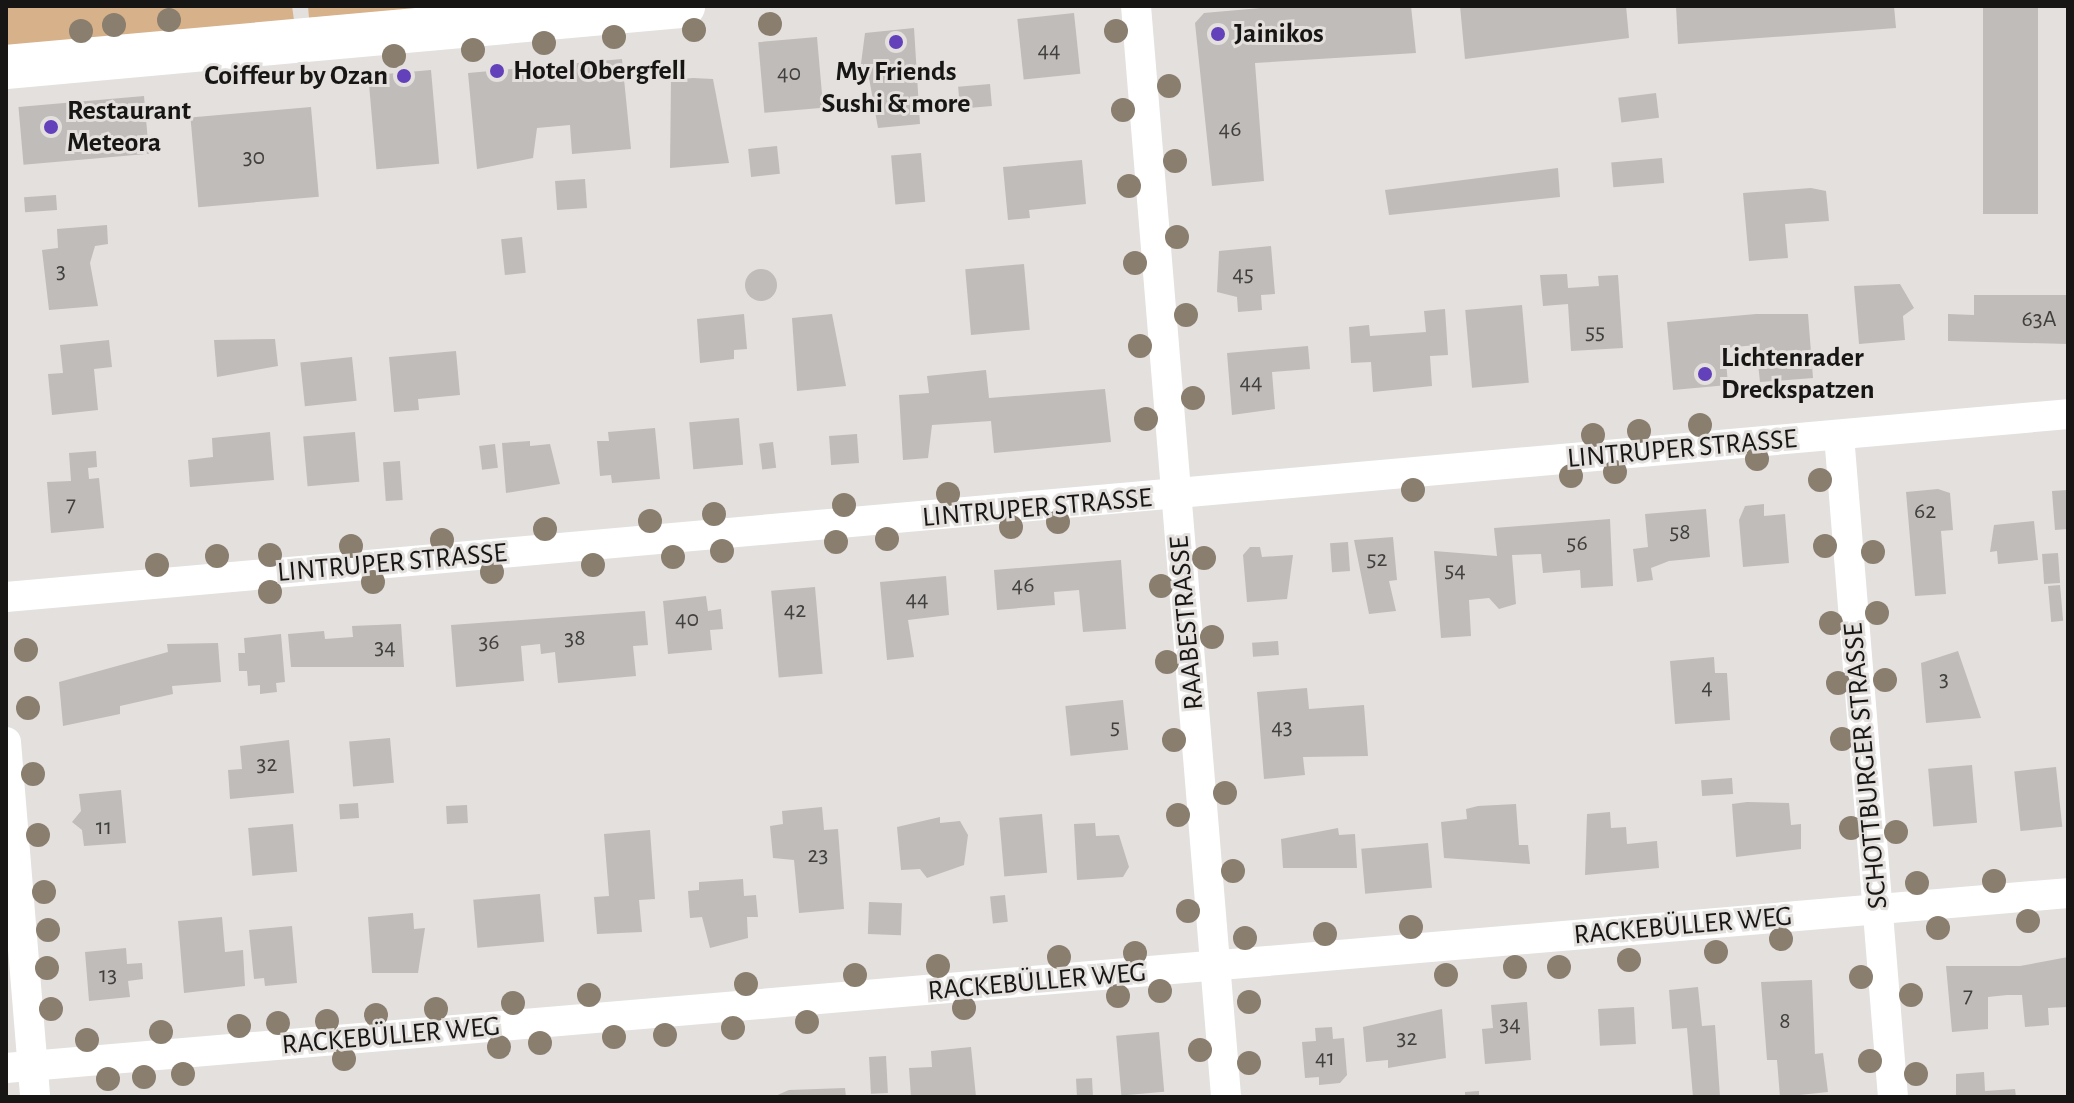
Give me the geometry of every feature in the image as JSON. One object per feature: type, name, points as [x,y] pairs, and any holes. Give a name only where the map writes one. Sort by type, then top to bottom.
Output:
[{"type":"main road","points":[[6,67],[683,6]]},
{"type":"street","name":"RAABESTRASSE","points":[[1136,6],[1226,1097]]},
{"type":"street","name":"LINTRUPER STRASSE","points":[[6,597],[2068,414]]},
{"type":"street","name":"SCHOTTBURGER STRASSE","points":[[1839,435],[1893,1097]]},
{"type":"street","points":[[6,742],[19,1066],[35,1097]]},
{"type":"street","name":"RACKEBÜLLER WEG","points":[[19,1066],[1215,968],[2068,893]]},
{"type":"shaded area","points":[[6,6],[292,6],[294,20],[6,46]]},
{"type":"shaded area","points":[[308,6],[446,6],[309,18]]},
{"type":"building","points":[[1282,6],[1411,6],[1416,53],[1255,63],[1264,181],[1212,186],[1195,23],[1204,13]]},
{"type":"building","points":[[1460,6],[1626,6],[1629,38],[1465,59]]},
{"type":"building","points":[[1676,6],[1894,6],[1896,28],[1678,44]]},
{"type":"building","points":[[1983,6],[2038,6],[2038,214],[1983,214]]},
{"type":"building","points":[[1074,13],[1080,74],[1024,80],[1017,19]]},
{"type":"building","points":[[914,28],[920,124],[878,128],[869,78],[859,79],[865,33]]},
{"type":"building","points":[[817,37],[823,108],[764,113],[758,42]]},
{"type":"building","points":[[622,59],[631,149],[572,154],[570,125],[537,128],[533,158],[477,169],[468,73]]},
{"type":"building","points":[[431,70],[439,164],[376,169],[368,75]]},
{"type":"building","points":[[713,79],[729,163],[670,168],[671,80]]},
{"type":"building","points":[[990,84],[992,106],[960,109],[958,87]]},
{"type":"building","points":[[1656,93],[1659,118],[1621,122],[1618,98]]},
{"type":"building","points":[[144,96],[149,154],[24,165],[18,107]]},
{"type":"building","points":[[311,107],[319,197],[198,207],[190,118]]},
{"type":"building","points":[[777,146],[780,174],[751,177],[748,149]]},
{"type":"building","points":[[921,153],[925,202],[895,204],[891,156]]},
{"type":"building","points":[[1662,158],[1664,183],[1613,187],[1611,162]]},
{"type":"building","points":[[1082,160],[1086,204],[1029,210],[1030,218],[1008,220],[1003,167]]},
{"type":"building","points":[[1558,168],[1560,197],[1389,215],[1385,190]]},
{"type":"building","points":[[585,179],[587,208],[557,210],[555,181]]},
{"type":"building","points":[[1811,188],[1826,191],[1829,221],[1785,224],[1788,258],[1749,261],[1743,193]]},
{"type":"building","points":[[56,195],[57,210],[25,212],[24,197]]},
{"type":"building","points":[[107,225],[108,244],[95,246],[90,263],[98,306],[49,310],[42,250],[58,248],[57,229]]},
{"type":"building","points":[[522,237],[526,273],[505,275],[501,239]]},
{"type":"building","points":[[1271,246],[1275,294],[1261,295],[1262,310],[1238,312],[1237,297],[1217,292],[1219,251]]},
{"type":"building","points":[[1024,264],[1030,330],[971,335],[965,269]]},
{"type":"building","points":[[761,269],[772,274],[777,285],[772,296],[761,301],[750,296],[745,285],[750,274]]},
{"type":"building","points":[[1567,274],[1568,288],[1599,286],[1598,276],[1618,275],[1623,348],[1571,351],[1568,304],[1543,306],[1540,275]]},
{"type":"building","points":[[1900,284],[1914,308],[1903,316],[1905,340],[1859,344],[1854,286]]},
{"type":"building","points":[[1974,295],[2068,295],[2068,344],[1948,341],[1948,314],[1974,315]]},
{"type":"building","points":[[1522,305],[1529,383],[1472,388],[1465,310]]},
{"type":"building","points":[[1445,309],[1448,355],[1430,356],[1432,386],[1373,392],[1371,362],[1351,363],[1349,327],[1369,325],[1370,336],[1426,332],[1424,311]]},
{"type":"building","points":[[744,314],[747,349],[734,350],[734,359],[700,363],[697,319]]},
{"type":"building","points":[[832,314],[846,386],[797,391],[792,318]]},
{"type":"building","points":[[1756,314],[1808,314],[1813,378],[1760,382],[1756,345],[1725,348],[1728,385],[1673,390],[1667,322]]},
{"type":"building","points":[[275,339],[278,366],[217,377],[214,340]]},
{"type":"building","points":[[109,340],[112,367],[94,369],[98,410],[52,415],[48,374],[63,373],[60,345]]},
{"type":"building","points":[[1308,346],[1310,369],[1272,372],[1275,409],[1232,415],[1227,353]]},
{"type":"building","points":[[456,351],[460,395],[418,399],[419,410],[394,412],[389,357]]},
{"type":"building","points":[[352,357],[357,401],[305,406],[300,362]]},
{"type":"building","points":[[986,370],[989,398],[1105,389],[1111,442],[994,453],[991,421],[932,425],[928,458],[903,460],[899,395],[929,393],[927,376]]},
{"type":"building","points":[[739,418],[743,465],[693,469],[689,422]]},
{"type":"building","points":[[655,428],[660,479],[612,483],[611,475],[600,476],[597,441],[609,441],[608,432]]},
{"type":"building","points":[[270,432],[274,480],[190,487],[188,460],[213,457],[212,438]]},
{"type":"building","points":[[355,432],[359,482],[308,486],[303,437]]},
{"type":"building","points":[[857,434],[859,463],[831,465],[829,436]]},
{"type":"building","points":[[530,441],[530,446],[550,444],[560,484],[506,493],[502,443]]},
{"type":"building","points":[[773,442],[776,468],[762,470],[759,444]]},
{"type":"building","points":[[495,444],[498,468],[482,470],[479,446]]},
{"type":"building","points":[[96,451],[97,467],[88,468],[89,479],[99,478],[104,528],[51,533],[47,482],[71,481],[69,453]]},
{"type":"building","points":[[400,461],[403,500],[386,501],[383,462]]},
{"type":"building","points":[[1938,489],[1950,493],[1953,530],[1941,531],[1946,594],[1915,596],[1906,492]]},
{"type":"building","points":[[2068,490],[2068,529],[2055,530],[2052,491]]},
{"type":"building","points":[[1764,504],[1764,516],[1785,514],[1789,563],[1743,567],[1739,520],[1745,506]]},
{"type":"building","points":[[1706,509],[1710,557],[1669,561],[1651,568],[1653,580],[1637,582],[1633,549],[1648,547],[1645,514]]},
{"type":"building","points":[[1610,519],[1613,586],[1581,588],[1580,570],[1543,573],[1541,554],[1512,555],[1516,604],[1499,609],[1489,598],[1469,600],[1471,636],[1441,638],[1434,551],[1497,556],[1494,528]]},
{"type":"building","points":[[2034,521],[2038,560],[1998,564],[1997,551],[1990,552],[1994,525]]},
{"type":"building","points":[[1393,537],[1397,580],[1389,581],[1396,611],[1369,614],[1354,540]]},
{"type":"building","points":[[1348,542],[1350,571],[1332,572],[1330,543]]},
{"type":"building","points":[[1250,547],[1260,547],[1262,557],[1293,555],[1287,599],[1247,602],[1243,555]]},
{"type":"building","points":[[2058,553],[2060,583],[2044,584],[2042,554]]},
{"type":"building","points":[[1121,560],[1126,629],[1083,632],[1079,590],[1054,592],[1055,605],[997,610],[994,570]]},
{"type":"building","points":[[946,576],[949,615],[908,620],[914,657],[887,660],[880,582]]},
{"type":"building","points":[[2060,585],[2063,621],[2051,622],[2048,586]]},
{"type":"building","points":[[815,587],[823,674],[779,678],[771,591]]},
{"type":"building","points":[[706,596],[708,611],[721,609],[723,629],[710,630],[712,650],[668,654],[663,601]]},
{"type":"building","points":[[645,611],[648,645],[633,646],[636,676],[558,683],[555,652],[541,654],[540,644],[521,646],[524,681],[456,687],[451,625]]},
{"type":"building","points":[[401,624],[404,667],[291,667],[288,634],[324,631],[325,639],[353,637],[352,626]]},
{"type":"building","points":[[281,634],[285,682],[276,683],[277,692],[260,694],[260,685],[248,686],[247,671],[239,671],[238,653],[245,653],[244,638]]},
{"type":"building","points":[[1278,641],[1279,655],[1253,657],[1252,643]]},
{"type":"building","points":[[218,643],[221,682],[172,686],[173,694],[120,706],[120,714],[63,726],[59,682],[168,652],[167,644]]},
{"type":"building","points":[[1958,651],[1981,718],[1926,723],[1921,663]]},
{"type":"building","points":[[1714,657],[1715,673],[1727,673],[1730,720],[1675,724],[1670,661]]},
{"type":"building","points":[[1307,688],[1309,709],[1364,705],[1368,756],[1303,757],[1305,775],[1264,779],[1257,692]]},
{"type":"building","points":[[1123,700],[1128,750],[1071,756],[1065,706]]},
{"type":"building","points":[[390,738],[394,783],[353,786],[349,742]]},
{"type":"building","points":[[289,740],[294,793],[230,799],[228,770],[242,769],[240,746]]},
{"type":"building","points":[[1972,765],[1977,823],[1933,827],[1928,769]]},
{"type":"building","points":[[2056,767],[2062,827],[2021,831],[2014,771]]},
{"type":"building","points":[[1732,778],[1733,794],[1702,796],[1701,780]]},
{"type":"building","points":[[121,790],[126,843],[84,846],[82,830],[72,822],[81,811],[79,794]]},
{"type":"building","points":[[358,803],[359,818],[340,819],[339,804]]},
{"type":"building","points":[[1789,803],[1791,825],[1801,824],[1801,849],[1736,857],[1732,804]]},
{"type":"building","points":[[1516,804],[1519,845],[1528,845],[1530,864],[1444,858],[1441,822],[1467,819],[1466,809],[1478,806]]},
{"type":"building","points":[[467,805],[468,823],[447,824],[446,806]]},
{"type":"building","points":[[822,807],[824,830],[838,829],[844,909],[799,913],[794,860],[773,858],[770,826],[783,824],[782,811]]},
{"type":"building","points":[[1610,812],[1611,828],[1626,827],[1627,844],[1657,841],[1659,868],[1585,875],[1587,814]]},
{"type":"building","points":[[1042,814],[1047,873],[1004,877],[999,818]]},
{"type":"building","points":[[940,817],[940,823],[960,821],[968,835],[964,865],[927,878],[920,869],[901,870],[897,827]]},
{"type":"building","points":[[1095,823],[1096,836],[1119,835],[1129,867],[1123,877],[1077,880],[1074,824]]},
{"type":"building","points":[[293,824],[297,872],[252,876],[248,828]]},
{"type":"building","points":[[1338,828],[1339,835],[1355,834],[1357,868],[1283,868],[1281,839]]},
{"type":"building","points":[[650,830],[655,899],[639,900],[642,932],[597,934],[594,897],[609,896],[604,834]]},
{"type":"building","points":[[1428,843],[1432,888],[1365,894],[1361,849]]},
{"type":"building","points":[[743,879],[744,896],[756,895],[758,917],[747,917],[748,938],[710,948],[702,917],[690,918],[688,891],[699,890],[699,882]]},
{"type":"building","points":[[540,894],[544,942],[477,948],[473,900]]},
{"type":"building","points":[[1005,895],[1008,922],[993,923],[990,897]]},
{"type":"building","points":[[869,902],[902,903],[901,935],[868,934]]},
{"type":"building","points":[[413,913],[414,929],[425,928],[418,973],[372,973],[368,917]]},
{"type":"building","points":[[222,917],[225,952],[243,950],[245,986],[184,993],[178,921]]},
{"type":"building","points":[[292,926],[297,983],[265,986],[264,978],[254,979],[249,930]]},
{"type":"building","points":[[126,948],[127,964],[142,963],[143,979],[128,981],[130,997],[89,1001],[85,952]]},
{"type":"building","points":[[2068,957],[2068,1007],[2048,1008],[2049,1025],[2025,1027],[2022,995],[2007,995],[1988,997],[1988,1029],[1952,1032],[1946,966],[2020,966]]},
{"type":"building","points":[[1812,980],[1815,1054],[1823,1053],[1828,1092],[1780,1097],[1777,1060],[1767,1060],[1761,982]]},
{"type":"building","points":[[1698,987],[1702,1026],[1715,1025],[1720,1097],[1693,1097],[1687,1028],[1672,1029],[1669,990]]},
{"type":"building","points":[[1527,1002],[1531,1060],[1485,1064],[1482,1029],[1493,1028],[1491,1005]]},
{"type":"building","points":[[1634,1007],[1636,1044],[1600,1046],[1598,1009]]},
{"type":"building","points":[[1442,1009],[1446,1058],[1388,1068],[1388,1060],[1366,1062],[1363,1027]]},
{"type":"building","points":[[1332,1027],[1333,1039],[1344,1038],[1347,1075],[1340,1083],[1319,1085],[1319,1077],[1305,1078],[1302,1042],[1316,1041],[1315,1028]]},
{"type":"building","points":[[1159,1032],[1164,1092],[1121,1096],[1116,1036]]},
{"type":"building","points":[[971,1047],[976,1097],[911,1097],[909,1068],[932,1067],[931,1051]]},
{"type":"building","points":[[886,1056],[888,1093],[871,1094],[869,1057]]},
{"type":"building","points":[[1984,1072],[1985,1091],[2015,1089],[2016,1097],[1956,1097],[1956,1074]]},
{"type":"building","points":[[1092,1078],[1093,1097],[1077,1097],[1076,1079]]},
{"type":"building","points":[[845,1088],[846,1097],[773,1097],[789,1090]]},
{"type":"building","points":[[1479,1091],[1479,1097],[1465,1097],[1465,1092]]},
{"type":"place","name":"Jainikos","points":[[1218,34]]},
{"type":"place","name":"My Friends Sushi & more","points":[[896,42]]},
{"type":"place","name":"Hotel Obergfell","points":[[497,71]]},
{"type":"place","name":"Coiffeur by Ozan","points":[[404,76]]},
{"type":"place","name":"Restaurant Meteora","points":[[51,127]]},
{"type":"place","name":"Lichtenrader Dreckspatzen","points":[[1705,374]]}]
